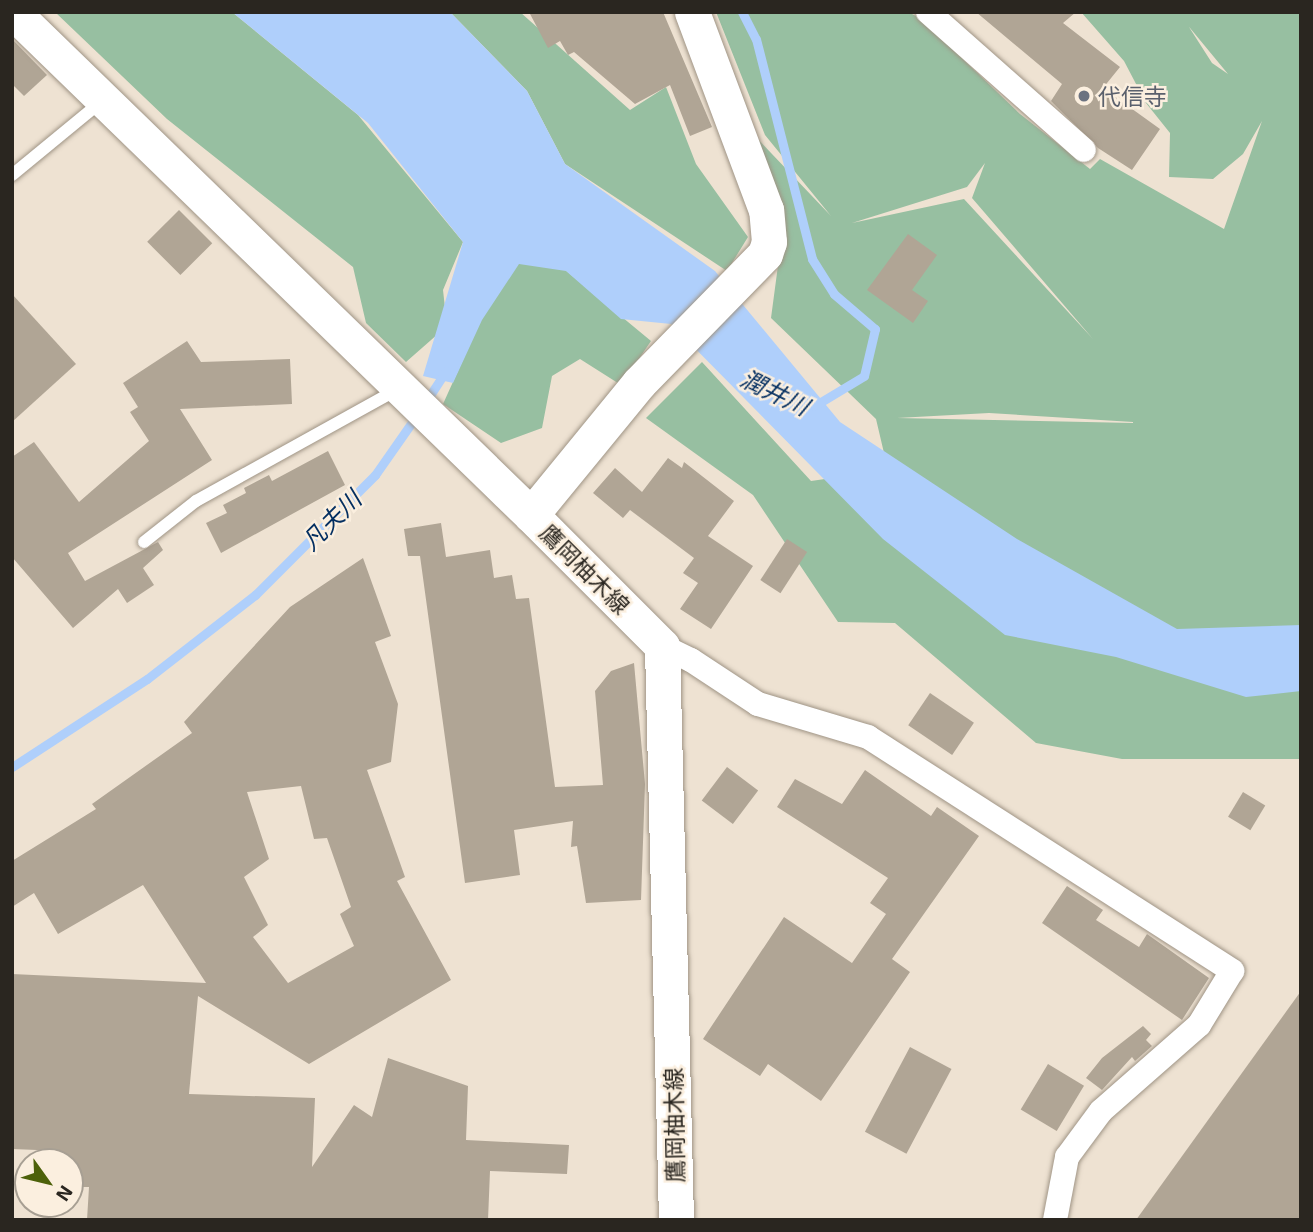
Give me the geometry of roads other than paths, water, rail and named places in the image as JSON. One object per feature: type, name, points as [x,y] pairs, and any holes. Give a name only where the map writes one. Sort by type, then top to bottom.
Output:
[{"type":"main road","points":[[13,12],[531,514]]},
{"type":"main road","name":"鷹岡柚木線","points":[[676,1220],[662,646],[531,514],[639,383],[765,254],[766,210],[692,12]]},
{"type":"street","points":[[928,12],[1084,150]]},
{"type":"street","points":[[662,646],[758,704],[868,737],[1232,971],[1199,1025],[1101,1111],[1067,1157],[1055,1220]]},
{"type":"lane","points":[[12,175],[104,100]]},
{"type":"lane","points":[[144,542],[196,501],[402,391]]},
{"type":"water","name":"潤井川","points":[[232,12],[450,12],[527,91],[565,164],[715,271],[840,422],[1017,539],[1177,629],[1301,625],[1301,691],[1246,697],[1116,657],[1005,635],[883,539],[671,324],[621,319],[566,271],[519,264],[482,320],[453,383],[423,376],[463,242],[368,123]]},
{"type":"waterway","name":"潤井川","points":[[742,12],[756,39],[812,259],[834,294],[875,329],[864,376],[814,406]]},
{"type":"waterway","name":"凡夫川","points":[[425,403],[446,371]]},
{"type":"waterway","name":"凡夫川","points":[[12,767],[147,679],[255,595],[375,475],[417,415]]},
{"type":"place","name":"代信寺","points":[[1084,96]]}]
